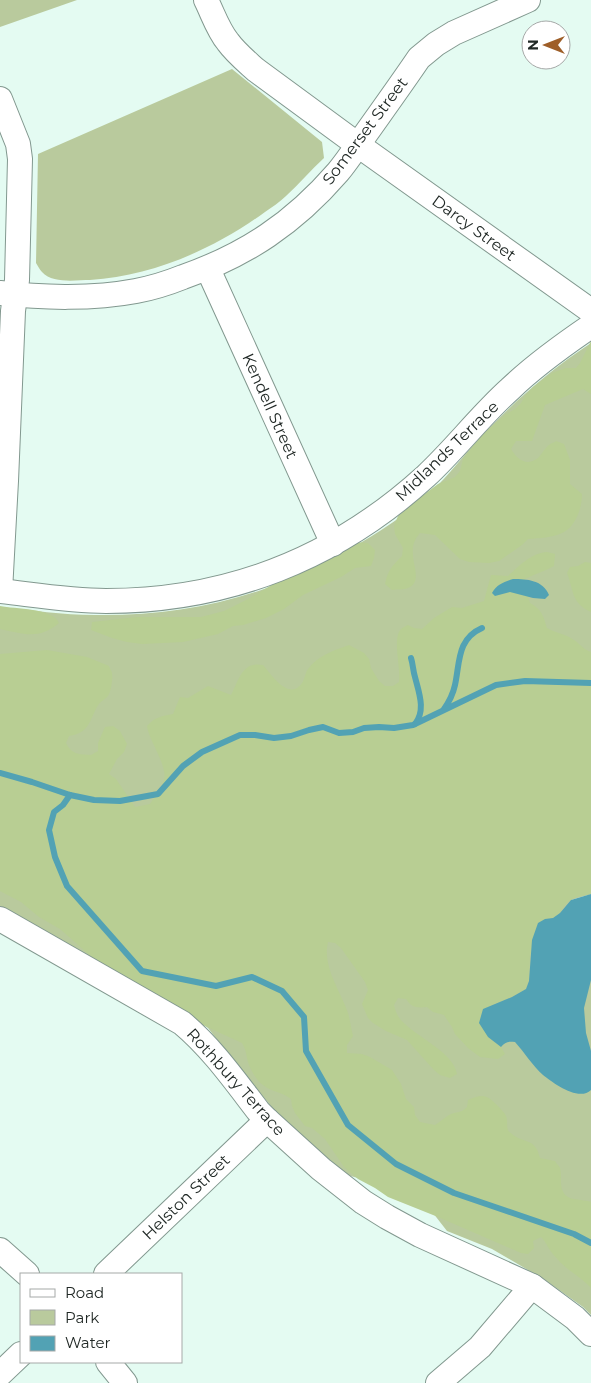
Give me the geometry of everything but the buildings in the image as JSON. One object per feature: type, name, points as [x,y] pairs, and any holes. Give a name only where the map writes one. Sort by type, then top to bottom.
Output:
[{"type":"street","name":"Darcy Street","points":[[206,0],[227,42],[256,70],[591,311]]},
{"type":"street","name":"Somerset Street","points":[[7,294],[88,296],[137,291],[208,269],[241,253],[286,223],[339,171],[419,58],[436,44],[454,34],[528,0]]},
{"type":"street","points":[[0,99],[18,144],[20,159],[17,280],[7,294],[0,591]]},
{"type":"street","name":"Kendell Street","points":[[208,269],[333,544]]},
{"type":"street","name":"Midlands Terrace","points":[[0,591],[46,598],[104,601],[140,600],[196,594],[229,586],[300,561],[333,544],[396,502],[448,454],[510,389],[536,366],[591,326]]},
{"type":"street","name":"Rothbury Terrace","points":[[0,919],[182,1023],[207,1046],[267,1120],[321,1169],[363,1202],[420,1235],[532,1286],[576,1318],[591,1334]]},
{"type":"street","name":"Helston Street","points":[[107,1273],[267,1120]]},
{"type":"street","points":[[0,1250],[27,1273]]},
{"type":"street","points":[[438,1383],[480,1347],[532,1286]]},
{"type":"street","points":[[0,1374],[20,1355]]},
{"type":"street","points":[[109,1363],[125,1383]]},
{"type":"green space","points":[[0,0],[77,0],[0,27]]},
{"type":"green space","points":[[232,69],[322,142],[324,158],[273,206],[225,238],[182,258],[137,273],[90,280],[58,280],[42,272],[36,263],[38,154]]},
{"type":"green space","points":[[591,341],[591,394],[583,389],[545,405],[532,441],[516,441],[511,449],[519,459],[530,462],[538,458],[547,447],[556,441],[564,444],[570,460],[570,484],[582,494],[581,505],[572,525],[564,532],[555,535],[528,539],[499,561],[489,563],[469,562],[460,559],[435,535],[420,533],[413,549],[416,573],[415,582],[406,589],[392,590],[385,584],[386,579],[391,569],[402,556],[403,548],[395,534],[394,526],[398,516],[438,484],[455,477],[460,471],[463,459],[483,434],[506,414],[515,409],[533,387],[552,373],[566,368],[576,368]]},
{"type":"green space","points":[[591,343],[591,894],[571,900],[591,957],[591,1315],[583,1307],[545,1280],[492,1249],[447,1231],[433,1213],[358,1178],[343,1174],[276,1112],[208,1028],[189,1013],[0,906],[0,607],[82,615],[143,614],[214,603],[283,582],[355,546],[407,512],[438,486],[479,439],[518,400],[561,364]]},
{"type":"green space","points":[[353,542],[368,543],[375,550],[371,566],[355,568],[341,577],[303,595],[284,609],[266,618],[233,626],[218,634],[183,642],[142,644],[112,638],[91,630],[92,622],[137,617],[201,617],[224,611],[285,577],[308,569],[328,559]]},
{"type":"green space","points":[[547,552],[555,554],[554,566],[525,579],[525,587],[530,603],[542,613],[547,628],[571,638],[591,652],[591,894],[573,899],[555,917],[545,919],[530,955],[529,981],[526,989],[490,1006],[488,1037],[501,1047],[505,1054],[498,1059],[480,1057],[468,1048],[455,1034],[444,1015],[433,1012],[427,1007],[415,1007],[406,999],[398,998],[394,1005],[400,1019],[449,1058],[457,1074],[450,1078],[440,1075],[407,1040],[386,1031],[368,1018],[362,1004],[368,990],[365,982],[341,948],[335,943],[328,942],[327,960],[348,1013],[353,1036],[347,1045],[347,1053],[362,1054],[370,1057],[392,1070],[401,1084],[406,1099],[414,1107],[415,1115],[420,1122],[435,1125],[449,1115],[465,1109],[468,1100],[478,1096],[485,1096],[499,1107],[505,1115],[507,1128],[510,1132],[516,1137],[532,1144],[538,1151],[540,1158],[555,1161],[560,1168],[562,1189],[566,1195],[572,1199],[591,1202],[591,1288],[560,1262],[541,1237],[533,1241],[534,1248],[528,1254],[521,1253],[388,1197],[358,1179],[344,1167],[325,1139],[312,1128],[305,1126],[295,1113],[291,1099],[266,1087],[259,1081],[249,1065],[242,1043],[181,1015],[110,973],[60,929],[39,917],[21,902],[0,891],[0,654],[47,650],[87,657],[109,666],[112,672],[112,685],[107,698],[98,705],[88,726],[76,735],[69,736],[66,743],[73,752],[91,755],[98,751],[98,743],[105,727],[113,726],[120,731],[127,744],[124,752],[117,759],[109,774],[116,779],[135,807],[150,804],[164,780],[161,761],[147,726],[159,717],[173,714],[180,697],[188,698],[208,686],[231,695],[242,673],[250,666],[256,665],[263,665],[275,680],[286,688],[297,688],[303,681],[308,669],[316,660],[349,645],[364,653],[369,659],[371,668],[379,681],[385,686],[393,686],[399,682],[397,640],[402,628],[408,625],[422,629],[434,618],[452,607],[462,608],[484,601],[491,575],[508,576],[531,557]]},
{"type":"green space","points":[[585,562],[591,563],[591,612],[576,600],[567,573],[570,567],[578,566]]},
{"type":"green space","points":[[0,606],[49,614],[59,623],[38,634],[24,634],[0,629]]},
{"type":"water","points":[[513,579],[539,583],[549,595],[545,599],[510,592],[495,596],[492,593],[498,585]]},
{"type":"water","points":[[591,894],[591,980],[584,1008],[586,1033],[591,1051],[591,1090],[580,1094],[566,1090],[543,1075],[515,1042],[507,1042],[501,1047],[488,1037],[479,1023],[483,1009],[526,989],[529,981],[532,940],[538,923],[545,919],[553,918],[571,900]]},
{"type":"waterway","points":[[444,709],[451,698],[464,645],[468,638],[482,628]]},
{"type":"waterway","points":[[411,658],[421,701],[420,713],[415,724]]},
{"type":"waterway","points":[[0,773],[70,795],[94,800],[120,801],[158,794],[183,766],[202,752],[240,735],[274,738],[291,736],[323,727],[339,733],[353,732],[364,728],[394,728],[413,725],[496,685],[525,681],[591,683]]},
{"type":"waterway","points":[[70,795],[63,805],[54,812],[49,830],[55,857],[67,886],[142,971],[216,986],[252,977],[282,991],[304,1017],[306,1051],[348,1125],[396,1164],[454,1193],[574,1234],[591,1243]]}]
